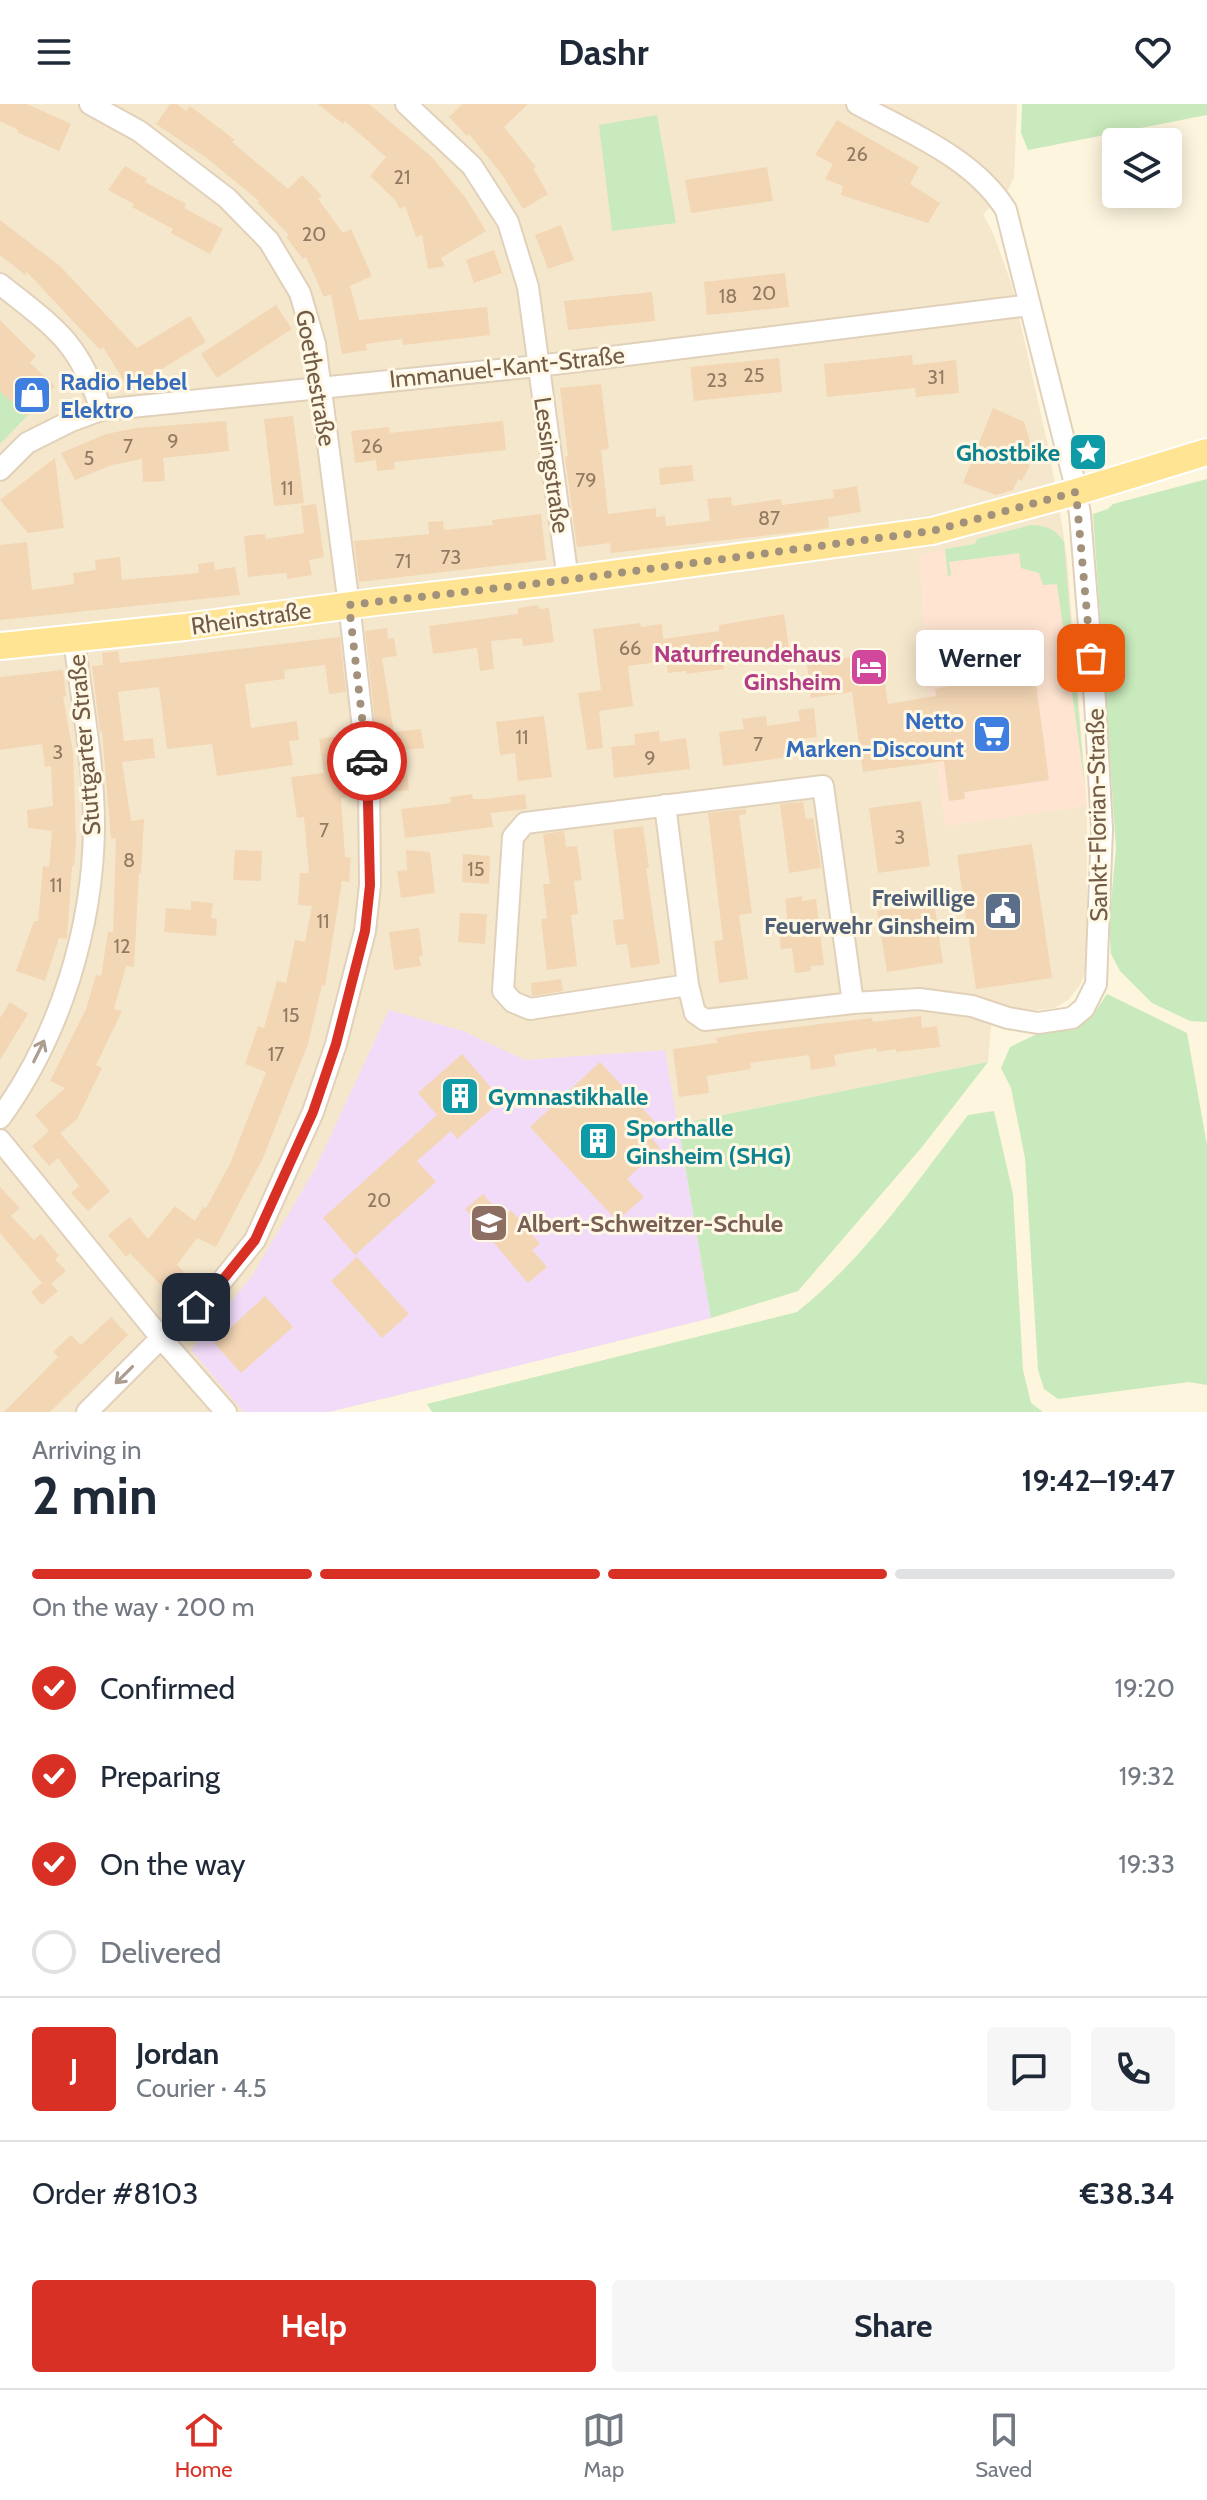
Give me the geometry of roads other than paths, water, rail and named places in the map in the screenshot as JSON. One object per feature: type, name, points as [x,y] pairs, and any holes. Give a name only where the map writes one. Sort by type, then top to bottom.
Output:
[{"type":"main road","name":"Rheinstraße","points":[[0,646],[74,640],[568,580],[932,531],[1207,452]]},
{"type":"street","name":"Goethestraße","points":[[87,1412],[161,1338],[213,1292],[255,1240],[317,1101],[336,1044],[365,931],[370,885],[369,782],[349,605],[315,344],[300,293],[269,241],[227,198],[139,131],[90,104]]},
{"type":"street","name":"Lessingstraße","points":[[406,104],[472,166],[508,222],[528,287],[568,580]]},
{"type":"street","points":[[857,104],[935,146],[995,192],[1006,210],[1076,492]]},
{"type":"street","points":[[0,284],[60,332],[77,353],[92,381],[101,410]]},
{"type":"street","name":"Immanuel-Kant-Straße","points":[[0,470],[27,443],[101,410],[538,366],[1030,305]]},
{"type":"street","name":"Sankt-Florian-Straße","points":[[853,1003],[919,999],[972,1006],[1008,1018],[1038,1023],[1072,1018],[1084,1008],[1096,984],[1102,829],[1095,701],[1076,492]]},
{"type":"street","name":"Stuttgarter Straße","points":[[0,1118],[18,1093],[54,1021],[75,961],[88,902],[94,827],[88,736],[74,640]]},
{"type":"street","points":[[665,805],[688,985],[695,1013],[705,1020],[853,1003],[823,786],[665,805],[525,823],[513,837],[503,991],[513,1002],[530,1009],[688,985]]},
{"type":"street","points":[[0,1140],[161,1338],[226,1412]]},
{"type":"place","name":"Radio Hebel Elektro","points":[[32,395]]},
{"type":"place","name":"Ghostbike","points":[[1088,452]]},
{"type":"place","name":"Werner","points":[[1091,658]]},
{"type":"place","name":"Naturfreundehaus Ginsheim","points":[[869,667]]},
{"type":"place","name":"Netto Marken-Discount","points":[[992,734]]},
{"type":"place","name":"Freiwillige Feuerwehr Ginsheim","points":[[1003,911]]},
{"type":"place","name":"Gymnastikhalle","points":[[460,1096]]},
{"type":"place","name":"Sporthalle Ginsheim (SHG)","points":[[598,1141]]},
{"type":"place","name":"Albert-Schweitzer-Schule","points":[[489,1223]]}]
